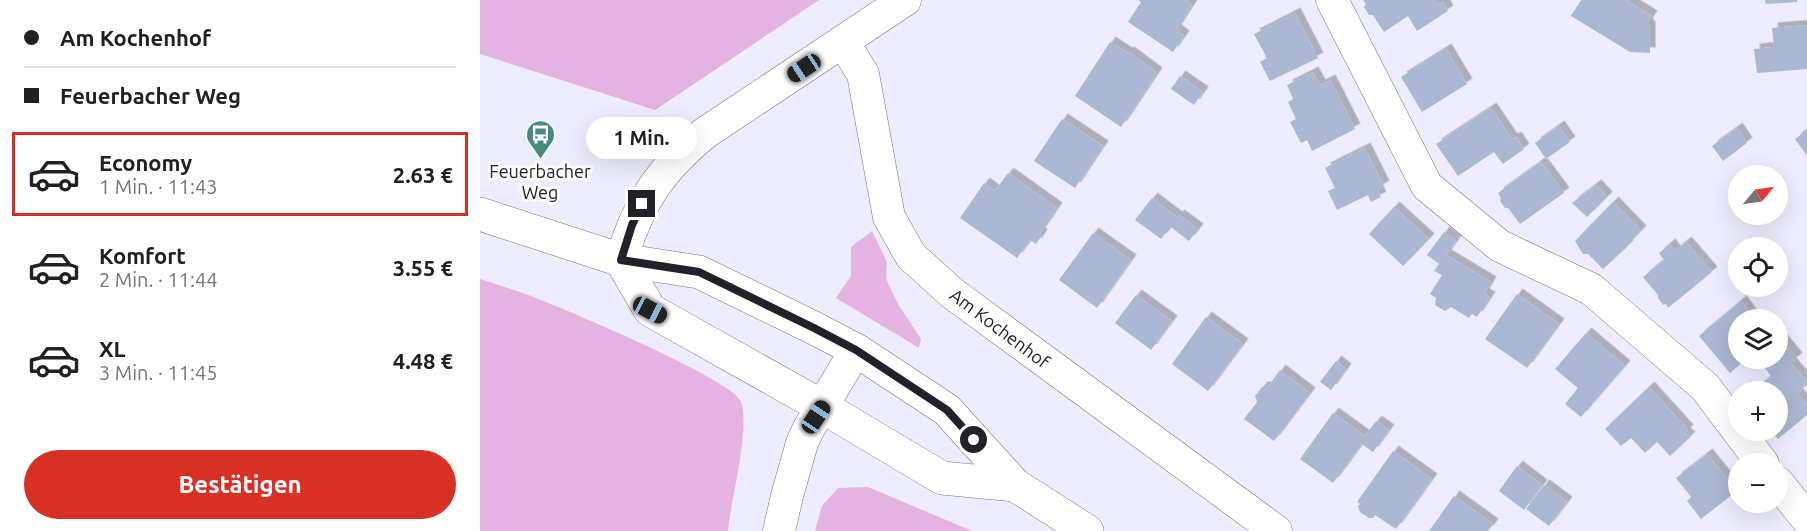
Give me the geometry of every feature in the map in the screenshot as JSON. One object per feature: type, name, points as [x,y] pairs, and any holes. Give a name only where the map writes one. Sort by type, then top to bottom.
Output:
[{"type":"main road","points":[[480,214],[621,260],[699,272],[856,350],[947,410],[1015,485],[1087,531]]},
{"type":"main road","points":[[621,260],[650,310],[823,407],[942,478],[1015,485]]},
{"type":"street","points":[[621,260],[632,225],[642,204],[683,152],[705,133],[905,0]]},
{"type":"street","points":[[1332,0],[1427,186],[1500,246],[1591,289],[1705,387],[1755,453]]},
{"type":"street","name":"Am Kochenhof","points":[[843,42],[863,74],[889,217],[911,256],[952,293],[1276,531]]},
{"type":"street","points":[[779,531],[802,443],[856,350]]},
{"type":"street","points":[[1788,495],[1807,519]]},
{"type":"shaded area","points":[[480,0],[819,0],[655,110],[480,54]]},
{"type":"shaded area","points":[[872,231],[887,262],[886,279],[898,304],[921,339],[919,348],[836,298],[851,276],[851,247]]},
{"type":"shaded area","points":[[480,279],[536,298],[645,345],[707,376],[740,400],[743,411],[742,444],[728,531],[480,531]]},
{"type":"shaded area","points":[[868,487],[972,531],[815,531],[822,506],[838,488]]},
{"type":"building","points":[[1138,0],[1185,0],[1192,5],[1176,30],[1184,36],[1173,52],[1128,22],[1141,2]]},
{"type":"building","points":[[1363,0],[1434,0],[1438,5],[1443,2],[1448,11],[1417,31],[1408,16],[1384,32],[1373,15],[1369,15]]},
{"type":"building","points":[[1581,0],[1626,0],[1652,16],[1647,24],[1650,27],[1650,53],[1630,52],[1571,16]]},
{"type":"building","points":[[1765,0],[1797,0],[1797,2],[1766,4]]},
{"type":"building","points":[[1295,13],[1318,58],[1270,81],[1260,62],[1267,58],[1254,34]]},
{"type":"building","points":[[1807,25],[1807,69],[1757,73],[1754,49],[1774,47],[1772,28]]},
{"type":"building","points":[[1110,42],[1127,53],[1129,52],[1157,73],[1121,127],[1075,96]]},
{"type":"building","points":[[1446,49],[1467,84],[1422,112],[1401,77]]},
{"type":"building","points":[[1313,72],[1320,85],[1330,80],[1355,129],[1312,151],[1307,140],[1301,143],[1290,122],[1296,119],[1288,102],[1293,99],[1287,85]]},
{"type":"building","points":[[1180,76],[1203,92],[1194,105],[1171,89]]},
{"type":"building","points":[[1491,108],[1512,139],[1516,137],[1524,149],[1503,164],[1494,152],[1458,176],[1436,144]]},
{"type":"building","points":[[1062,119],[1103,146],[1075,188],[1034,161]]},
{"type":"building","points":[[1559,126],[1570,142],[1546,159],[1535,143]]},
{"type":"building","points":[[1737,128],[1747,143],[1723,161],[1712,146]]},
{"type":"building","points":[[1807,130],[1807,156],[1795,139]]},
{"type":"building","points":[[1365,148],[1384,186],[1377,190],[1381,197],[1371,202],[1368,195],[1337,210],[1328,191],[1335,188],[1325,168]]},
{"type":"building","points":[[1541,162],[1564,193],[1520,224],[1500,201],[1498,193]]},
{"type":"building","points":[[1008,173],[1057,208],[1040,233],[1042,235],[1036,244],[1030,240],[1017,258],[960,218],[984,183],[995,191]]},
{"type":"building","points":[[1596,185],[1607,197],[1587,217],[1572,203]]},
{"type":"building","points":[[1152,198],[1198,229],[1189,241],[1171,227],[1161,239],[1135,220]]},
{"type":"building","points":[[1613,202],[1641,231],[1603,269],[1588,254],[1583,254],[1575,241]]},
{"type":"building","points":[[1394,207],[1429,239],[1403,266],[1369,234]]},
{"type":"building","points":[[1444,232],[1456,241],[1446,255],[1491,282],[1484,294],[1490,297],[1477,317],[1472,314],[1469,318],[1451,307],[1445,311],[1435,305],[1436,298],[1430,294],[1442,275],[1434,271],[1439,264],[1427,255]]},
{"type":"building","points":[[1093,233],[1131,260],[1097,308],[1059,280]]},
{"type":"building","points":[[1686,242],[1712,272],[1668,308],[1666,304],[1663,305],[1643,277],[1664,260],[1659,253],[1670,244],[1675,251]]},
{"type":"building","points":[[1517,294],[1559,324],[1527,368],[1485,339]]},
{"type":"building","points":[[1136,295],[1172,321],[1151,350],[1115,323]]},
{"type":"building","points":[[1741,301],[1747,309],[1731,309]]},
{"type":"building","points":[[1728,312],[1728,369],[1735,369],[1730,373],[1699,336]]},
{"type":"building","points":[[1206,317],[1243,344],[1208,391],[1172,364]]},
{"type":"building","points":[[1586,333],[1625,366],[1581,417],[1565,404],[1578,388],[1555,369]]},
{"type":"building","points":[[1788,347],[1797,358],[1791,363],[1807,382],[1807,385],[1797,393],[1807,405],[1807,415],[1788,431],[1788,381],[1765,381],[1771,376],[1766,369],[1788,369]]},
{"type":"building","points":[[1336,361],[1346,369],[1331,390],[1320,382]]},
{"type":"building","points":[[1280,370],[1310,393],[1274,441],[1244,419],[1257,402],[1255,396],[1262,387],[1268,387]]},
{"type":"building","points":[[1649,387],[1688,430],[1685,433],[1690,437],[1670,456],[1657,442],[1645,453],[1631,438],[1621,446],[1605,429]]},
{"type":"building","points":[[1333,413],[1365,436],[1376,421],[1389,430],[1373,452],[1362,444],[1333,483],[1300,459]]},
{"type":"building","points":[[1393,451],[1432,479],[1396,529],[1375,515],[1369,518],[1360,512],[1358,506],[1360,504],[1357,502]]},
{"type":"building","points":[[1707,454],[1728,480],[1728,498],[1701,519],[1687,501],[1691,497],[1676,478]]},
{"type":"building","points":[[1517,466],[1542,485],[1524,510],[1499,491]]},
{"type":"building","points":[[1544,485],[1567,502],[1549,526],[1526,509]]},
{"type":"building","points":[[1454,496],[1493,524],[1488,531],[1429,531]]},
{"type":"place","name":"Feuerbacher Weg","points":[[540,160]]},
{"type":"route","points":[[642,204],[632,225],[621,260],[699,272],[814,328],[856,350],[947,410],[974,440]]}]
